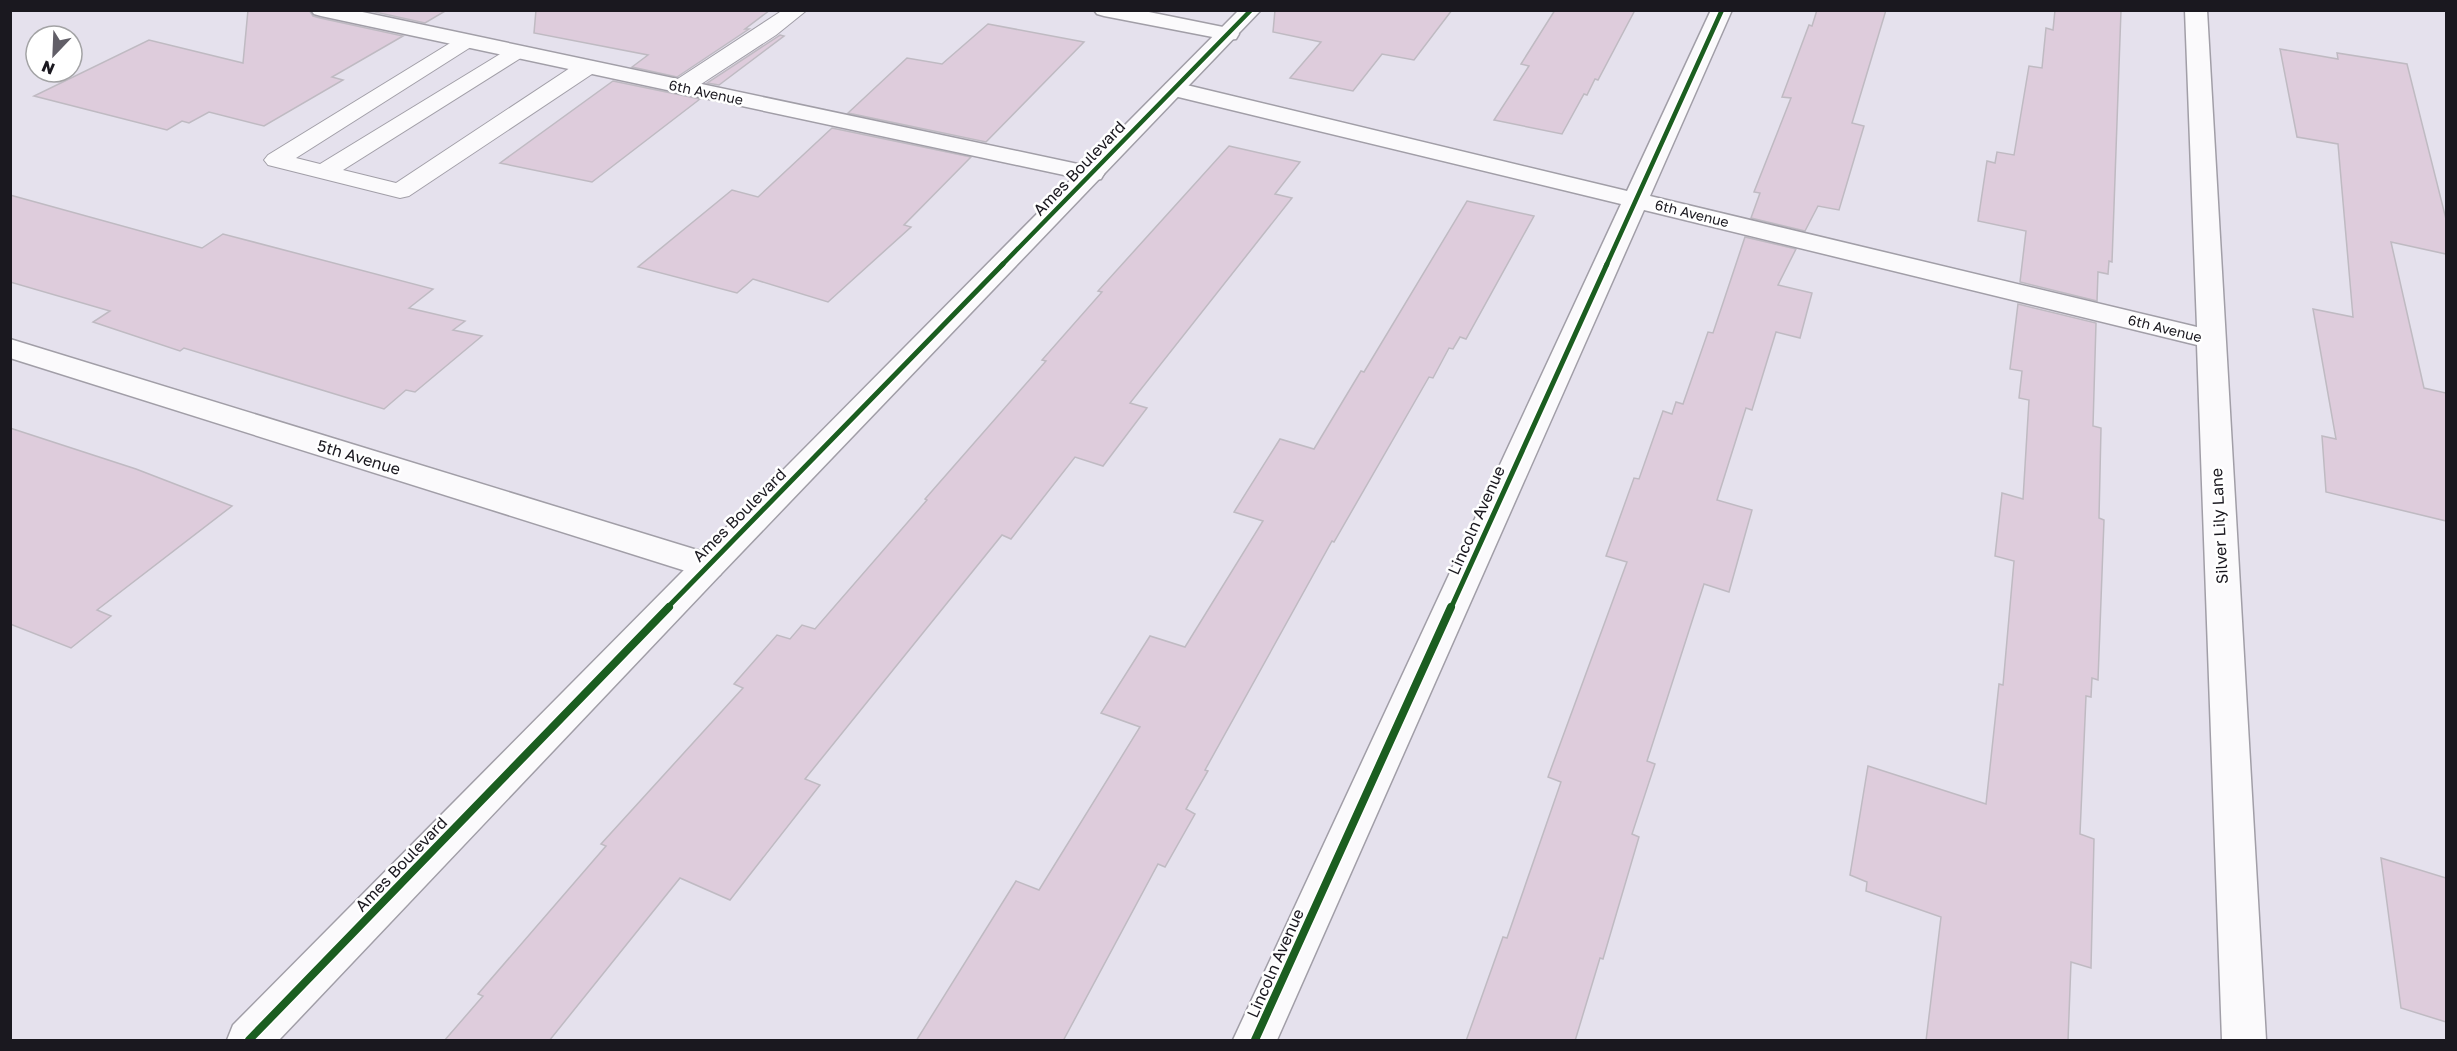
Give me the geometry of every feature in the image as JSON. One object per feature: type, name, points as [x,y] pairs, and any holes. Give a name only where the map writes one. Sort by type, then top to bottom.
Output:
[{"type":"street","name":"6th Avenue","points":[[321,10],[1092,174]]},
{"type":"street","points":[[1104,10],[1228,34]]},
{"type":"street","name":"Ames Boulevard","points":[[249,1041],[708,566],[1251,10]]},
{"type":"street","name":"Lincoln Avenue","points":[[1255,1041],[1722,10]]},
{"type":"street","name":"Silver Lily Lane","points":[[2196,10],[2244,1041]]},
{"type":"street","name":"6th Avenue","points":[[1174,89],[2210,339]]},
{"type":"street","name":"5th Avenue","points":[[10,348],[708,566]]},
{"type":"lane","points":[[681,87],[717,61],[767,33],[797,10]]},
{"type":"lane","points":[[467,41],[276,160],[400,190],[587,67]]},
{"type":"lane","points":[[323,172],[517,52]]},
{"type":"building","points":[[248,10],[309,10],[313,16],[320,18],[403,36],[332,77],[343,80],[264,126],[209,112],[189,123],[182,121],[167,130],[34,96],[59,84],[84,84],[84,72],[149,40],[243,63]]},
{"type":"building","points":[[366,10],[447,10],[425,23]]},
{"type":"building","points":[[536,10],[770,10],[745,29],[749,29],[677,77],[632,67],[648,55],[534,33]]},
{"type":"building","points":[[1275,10],[1452,10],[1414,60],[1382,54],[1353,91],[1290,78],[1321,42],[1273,32]]},
{"type":"building","points":[[1555,10],[1635,10],[1598,80],[1595,79],[1587,95],[1584,94],[1562,134],[1494,120],[1529,66],[1521,64]]},
{"type":"building","points":[[1817,10],[1886,10],[1852,123],[1864,126],[1839,210],[1818,206],[1805,231],[1751,218],[1760,193],[1754,192],[1791,98],[1782,97],[1809,25],[1812,26]]},
{"type":"building","points":[[2055,10],[2121,10],[2112,262],[2109,261],[2108,274],[2098,272],[2097,301],[2020,282],[2026,231],[1978,221],[1987,161],[1995,163],[1997,152],[2014,155],[2029,66],[2042,68],[2046,28],[2053,30]]},
{"type":"building","points":[[988,24],[1084,42],[986,142],[848,113],[907,58],[942,64]]},
{"type":"building","points":[[780,35],[784,36],[719,85],[707,83]]},
{"type":"building","points":[[2280,49],[2338,59],[2337,53],[2407,64],[2446,219],[2446,254],[2391,242],[2424,388],[2446,393],[2446,521],[2326,492],[2322,436],[2336,439],[2313,309],[2353,317],[2338,144],[2297,137]]},
{"type":"building","points":[[613,81],[700,99],[592,182],[500,163]]},
{"type":"building","points":[[832,128],[971,157],[904,225],[911,227],[828,302],[753,279],[737,293],[638,267],[732,190],[758,197]]},
{"type":"building","points":[[1229,146],[1300,162],[1275,194],[1292,198],[1130,403],[1147,408],[1103,466],[1075,457],[1011,539],[1002,535],[805,779],[820,785],[730,900],[680,878],[549,1041],[444,1041],[483,996],[478,994],[606,846],[601,844],[743,688],[734,684],[777,635],[790,639],[802,625],[815,629],[1046,361],[1042,360],[1102,292],[1098,291]]},
{"type":"building","points":[[10,195],[202,248],[223,234],[433,289],[409,308],[465,321],[453,330],[482,336],[415,392],[406,390],[384,409],[184,348],[180,351],[93,322],[110,311],[10,282]]},
{"type":"building","points":[[1467,201],[1534,216],[1466,339],[1460,337],[1453,349],[1449,348],[1433,378],[1429,377],[1334,542],[1332,541],[1205,770],[1208,771],[1186,809],[1195,814],[1165,867],[1158,864],[1063,1041],[916,1041],[1016,881],[1039,890],[1140,727],[1101,713],[1150,636],[1185,647],[1263,521],[1234,512],[1280,439],[1314,449],[1361,371],[1364,372]]},
{"type":"building","points":[[1745,237],[1796,249],[1778,285],[1812,293],[1800,338],[1776,332],[1752,410],[1746,408],[1717,500],[1752,510],[1729,592],[1704,584],[1647,761],[1655,764],[1632,834],[1639,837],[1603,959],[1600,958],[1575,1041],[1466,1041],[1503,937],[1507,938],[1561,782],[1548,777],[1627,562],[1606,556],[1634,478],[1639,479],[1663,411],[1672,414],[1676,402],[1683,404],[1708,332],[1713,333]]},
{"type":"building","points":[[2018,304],[2096,323],[2093,426],[2101,428],[2099,518],[2104,520],[2098,680],[2092,678],[2091,697],[2086,696],[2080,834],[2094,839],[2091,968],[2071,962],[2068,1041],[1926,1041],[1941,917],[1866,891],[1867,882],[1850,875],[1868,766],[1986,804],[1999,684],[2003,685],[2014,561],[1995,556],[2002,493],[2023,499],[2029,400],[2019,398],[2022,371],[2010,369]]},
{"type":"building","points":[[10,428],[136,469],[232,506],[97,610],[111,616],[71,648],[10,624]]},
{"type":"building","points":[[2381,858],[2446,878],[2446,1022],[2401,1008]]},
{"type":"cycle path","points":[[249,1040],[1251,10]]},
{"type":"cycle path","points":[[1255,1040],[1722,10]]}]
